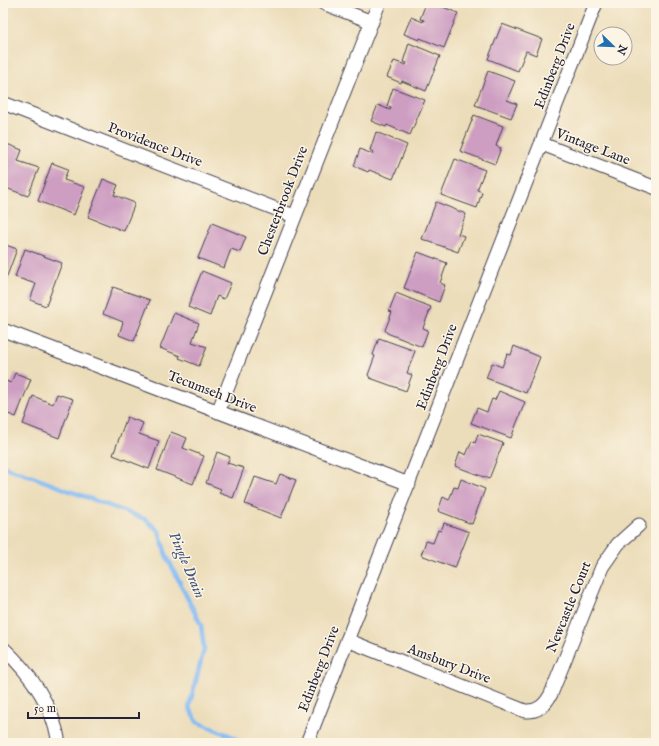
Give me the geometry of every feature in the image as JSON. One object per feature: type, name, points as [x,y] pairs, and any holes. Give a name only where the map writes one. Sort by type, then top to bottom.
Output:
[{"type":"street","points":[[322,3],[372,22]]},
{"type":"street","name":"Chesterbrook Drive","points":[[218,412],[379,3]]},
{"type":"street","name":"Edinberg Drive","points":[[307,743],[596,3]]},
{"type":"street","name":"Providence Drive","points":[[3,103],[294,216]]},
{"type":"street","name":"Vintage Lane","points":[[542,144],[656,188]]},
{"type":"street","name":"Tecumseh Drive","points":[[3,330],[409,484]]},
{"type":"street","name":"Newcastle Court","points":[[540,708],[548,701],[602,567],[618,544],[639,525]]},
{"type":"street","name":"Amsbury Drive","points":[[347,640],[525,711],[532,712],[540,708]]},
{"type":"street","points":[[3,648],[23,668],[35,684],[52,720],[59,743]]},
{"type":"building","points":[[426,3],[433,3],[458,13],[444,48],[420,38],[419,40],[404,34],[411,17],[423,22],[424,20],[420,19]]},
{"type":"building","points":[[502,24],[542,39],[536,55],[526,51],[518,71],[488,59]]},
{"type":"building","points":[[409,43],[440,56],[426,91],[402,81],[401,83],[387,77],[394,61],[406,65],[407,63],[403,62]]},
{"type":"building","points":[[488,71],[515,81],[507,100],[517,104],[511,118],[475,105]]},
{"type":"building","points":[[393,88],[425,100],[410,135],[387,125],[386,127],[371,121],[378,105],[390,110],[391,107],[387,106]]},
{"type":"building","points":[[474,115],[503,126],[496,146],[501,148],[495,164],[460,151]]},
{"type":"building","points":[[376,132],[407,145],[393,179],[369,170],[368,172],[354,166],[360,149],[372,154],[373,152],[370,150]]},
{"type":"building","points":[[7,144],[22,150],[18,161],[39,168],[28,196],[3,187],[3,154]]},
{"type":"building","points":[[455,159],[485,170],[477,190],[482,192],[477,208],[441,195]]},
{"type":"building","points":[[52,163],[68,169],[64,180],[85,187],[74,215],[38,201]]},
{"type":"building","points":[[103,179],[118,185],[114,195],[135,203],[124,231],[88,217]]},
{"type":"building","points":[[436,202],[466,214],[458,234],[464,236],[458,252],[422,239]]},
{"type":"building","points":[[212,223],[246,237],[240,252],[231,249],[224,268],[198,258]]},
{"type":"building","points":[[3,244],[17,249],[3,287]]},
{"type":"building","points":[[25,249],[62,263],[46,306],[30,300],[36,284],[15,277]]},
{"type":"building","points":[[418,252],[447,263],[440,283],[445,285],[439,302],[404,288]]},
{"type":"building","points":[[202,271],[231,283],[224,299],[217,296],[210,316],[188,307]]},
{"type":"building","points":[[113,287],[150,300],[134,341],[119,335],[123,322],[103,314]]},
{"type":"building","points":[[396,293],[431,307],[423,328],[428,330],[422,347],[387,333],[385,330],[392,312],[389,311]]},
{"type":"building","points":[[174,313],[199,323],[192,342],[207,347],[199,366],[160,348]]},
{"type":"building","points":[[379,338],[415,351],[407,373],[412,375],[406,391],[370,378],[368,375],[375,356],[373,355]]},
{"type":"building","points":[[514,346],[540,357],[526,393],[486,378],[492,363],[502,367],[507,354],[511,355]]},
{"type":"building","points":[[15,373],[31,379],[16,417],[3,412],[3,380],[11,383]]},
{"type":"building","points":[[499,391],[525,402],[511,438],[471,423],[477,408],[487,412],[492,399],[495,400]]},
{"type":"building","points":[[57,394],[73,399],[59,438],[23,424],[33,396],[53,404]]},
{"type":"building","points":[[127,417],[143,423],[139,434],[159,441],[149,469],[113,455]]},
{"type":"building","points":[[171,432],[187,438],[183,448],[204,456],[193,484],[157,470]]},
{"type":"building","points":[[478,434],[503,443],[489,479],[455,466],[460,452],[466,455],[472,441],[475,443]]},
{"type":"building","points":[[217,452],[230,457],[227,463],[244,468],[233,498],[219,493],[221,489],[206,483]]},
{"type":"building","points":[[280,474],[296,480],[281,518],[245,504],[255,477],[276,484]]},
{"type":"building","points":[[461,479],[485,489],[472,524],[438,511],[443,497],[449,500],[454,487],[458,488]]},
{"type":"building","points":[[444,523],[469,532],[455,568],[421,555],[426,541],[433,543],[438,530],[441,531]]},
{"type":"waterway","name":"Pingle Drain","points":[[3,466],[145,519],[159,531],[166,555],[201,625],[204,649],[189,707],[197,722],[229,735],[243,743]]}]
